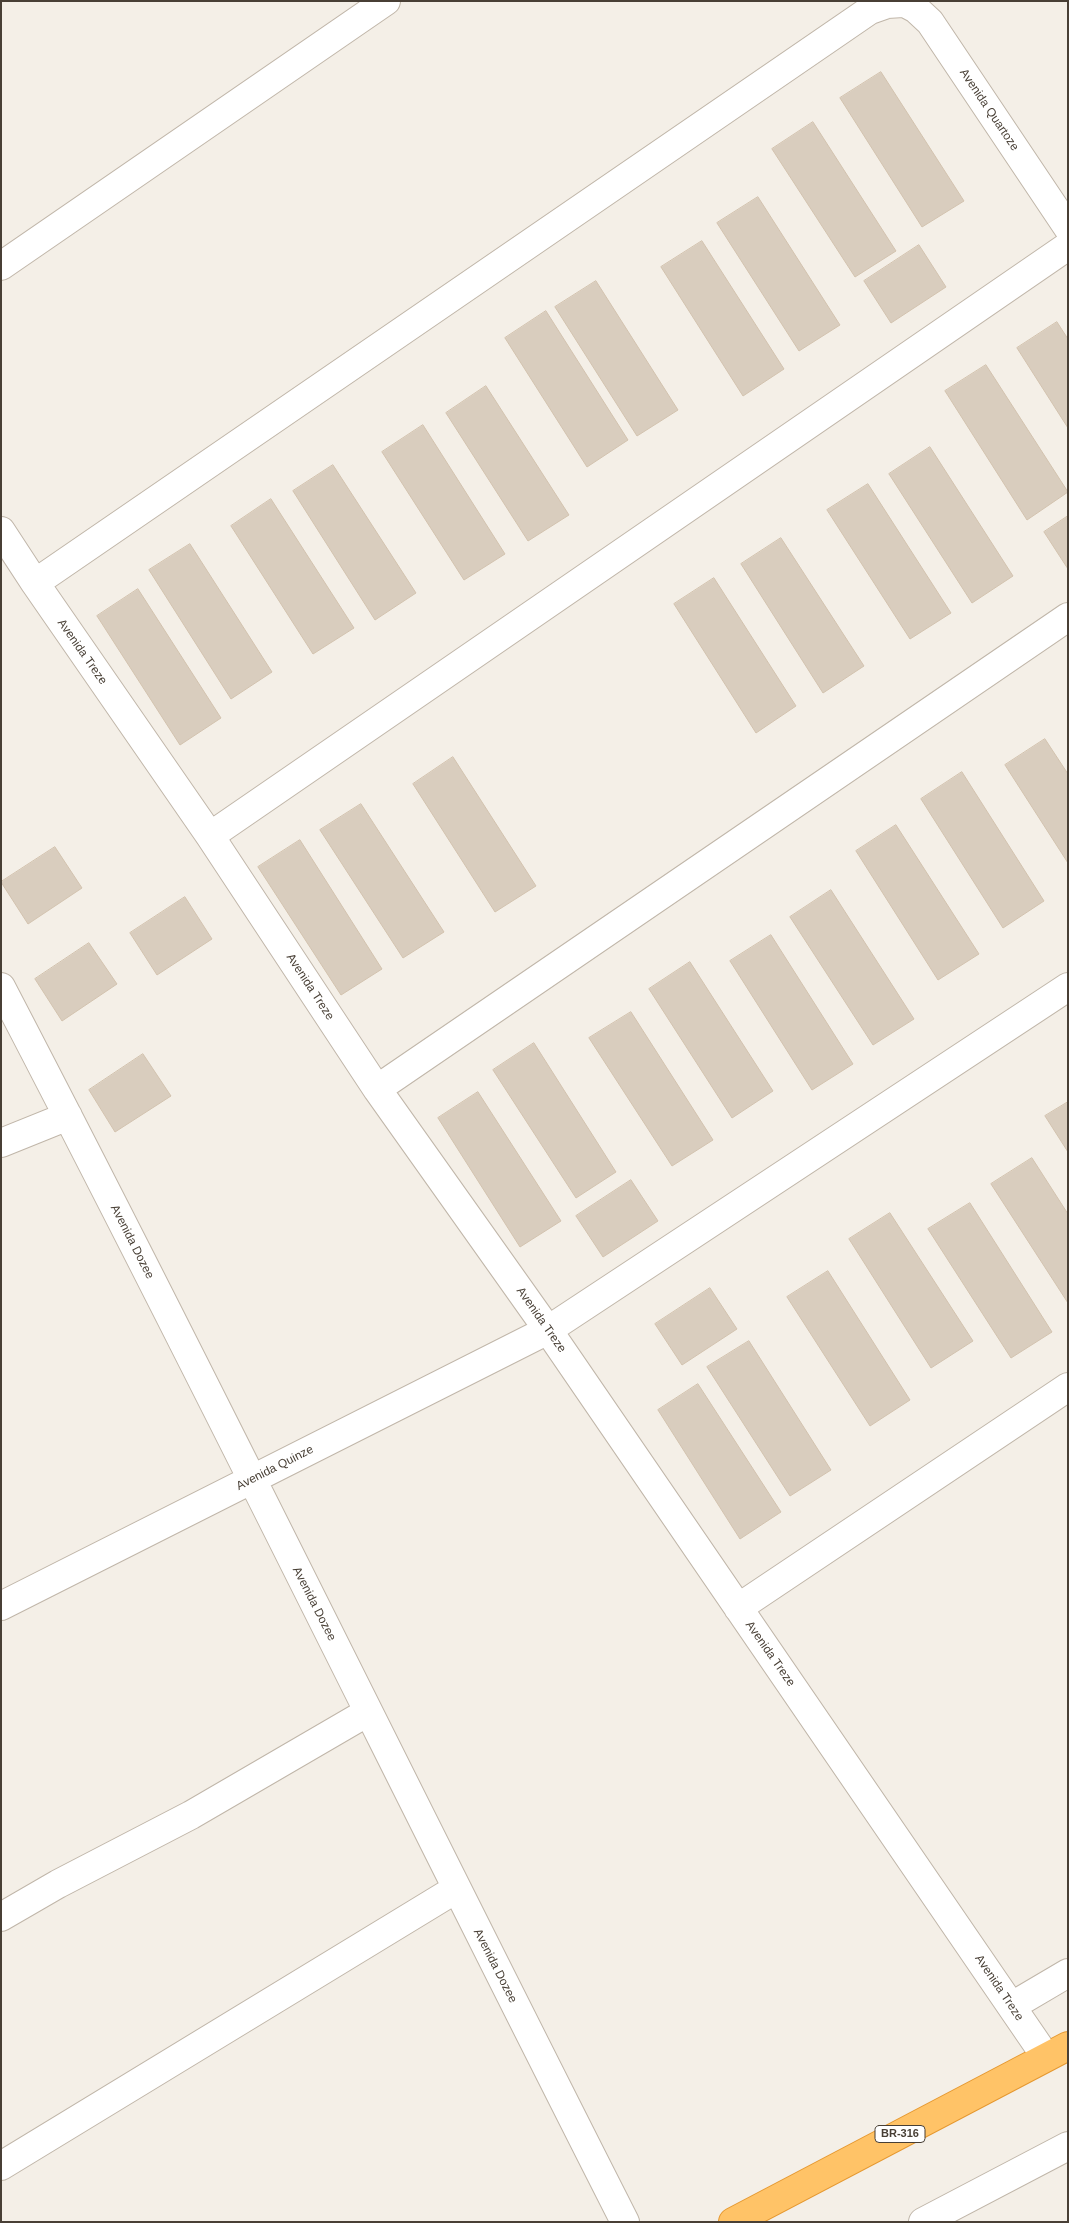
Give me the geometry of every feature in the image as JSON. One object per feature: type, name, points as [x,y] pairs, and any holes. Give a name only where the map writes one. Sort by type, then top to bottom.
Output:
[{"type":"highway","name":"BR-316","points":[[733,2222],[1057,2052]]},
{"type":"street","points":[[1,266],[386,1]]},
{"type":"street","points":[[35,583],[870,10],[902,2]]},
{"type":"street","name":"Avenida Quartoze","points":[[902,2],[916,9],[930,22],[1068,228]]},
{"type":"street","points":[[210,836],[1068,246]]},
{"type":"street","name":"Avenida Treze","points":[[1,531],[210,836],[377,1088],[548,1330],[1012,2006],[1057,2052]]},
{"type":"street","points":[[377,1088],[1068,617]]},
{"type":"street","name":"Avenida Dozee","points":[[1,987],[68,1116],[456,1890],[625,2222]]},
{"type":"street","name":"Avenida Quinze","points":[[1,1606],[548,1330],[1068,987]]},
{"type":"street","points":[[1,1143],[68,1116]]},
{"type":"street","points":[[738,1608],[1068,1386]]},
{"type":"street","points":[[1,1917],[58,1884],[191,1815],[368,1712]]},
{"type":"street","points":[[1,2166],[456,1890]]},
{"type":"street","points":[[1012,2006],[1068,1973]]},
{"type":"street","points":[[923,2222],[1068,2146]]},
{"type":"building","points":[[881,72],[964,201],[922,227],[840,98]]},
{"type":"building","points":[[813,122],[896,251],[855,277],[772,149]]},
{"type":"building","points":[[758,197],[840,325],[799,351],[717,223]]},
{"type":"building","points":[[702,241],[784,369],[743,396],[661,267]]},
{"type":"building","points":[[919,245],[946,287],[891,323],[864,281]]},
{"type":"building","points":[[596,281],[678,410],[637,436],[555,307]]},
{"type":"building","points":[[546,311],[628,440],[587,467],[505,338]]},
{"type":"building","points":[[1057,322],[1068,339],[1068,428],[1017,348]]},
{"type":"building","points":[[986,365],[1068,492],[1027,520],[945,391]]},
{"type":"building","points":[[486,386],[569,515],[528,541],[446,413]]},
{"type":"building","points":[[423,425],[505,554],[464,580],[382,452]]},
{"type":"building","points":[[930,447],[1013,576],[972,603],[889,474]]},
{"type":"building","points":[[333,465],[416,593],[375,620],[293,491]]},
{"type":"building","points":[[868,484],[951,613],[910,639],[827,510]]},
{"type":"building","points":[[271,499],[354,628],[313,654],[231,526]]},
{"type":"building","points":[[1068,516],[1068,569],[1044,532]]},
{"type":"building","points":[[781,538],[864,666],[823,693],[741,564]]},
{"type":"building","points":[[190,544],[272,672],[231,699],[149,570]]},
{"type":"building","points":[[714,578],[796,706],[756,733],[674,604]]},
{"type":"building","points":[[138,589],[221,718],[180,745],[97,616]]},
{"type":"building","points":[[1045,739],[1068,774],[1068,863],[1005,765]]},
{"type":"building","points":[[453,757],[536,886],[495,912],[413,784]]},
{"type":"building","points":[[962,772],[1044,901],[1003,928],[921,799]]},
{"type":"building","points":[[361,804],[444,932],[403,958],[320,830]]},
{"type":"building","points":[[896,825],[979,954],[938,980],[856,851]]},
{"type":"building","points":[[300,840],[382,969],[341,995],[258,867]]},
{"type":"building","points":[[55,847],[82,888],[28,924],[1,882]]},
{"type":"building","points":[[831,890],[914,1019],[873,1045],[790,917]]},
{"type":"building","points":[[185,897],[212,939],[157,975],[130,933]]},
{"type":"building","points":[[771,935],[853,1064],[812,1090],[730,961]]},
{"type":"building","points":[[89,943],[117,984],[62,1021],[35,979]]},
{"type":"building","points":[[690,962],[773,1091],[732,1118],[649,989]]},
{"type":"building","points":[[631,1012],[713,1140],[672,1166],[589,1038]]},
{"type":"building","points":[[534,1043],[616,1172],[576,1198],[493,1070]]},
{"type":"building","points":[[143,1054],[171,1096],[115,1132],[89,1090]]},
{"type":"building","points":[[478,1092],[561,1221],[520,1247],[438,1118]]},
{"type":"building","points":[[1068,1102],[1068,1152],[1045,1116]]},
{"type":"building","points":[[1032,1158],[1068,1214],[1068,1303],[991,1184]]},
{"type":"building","points":[[631,1180],[658,1221],[603,1257],[576,1216]]},
{"type":"building","points":[[970,1203],[1052,1332],[1011,1358],[928,1229]]},
{"type":"building","points":[[890,1213],[973,1341],[931,1368],[849,1239]]},
{"type":"building","points":[[828,1271],[910,1400],[870,1426],[787,1297]]},
{"type":"building","points":[[710,1288],[737,1329],[682,1365],[655,1324]]},
{"type":"building","points":[[749,1341],[831,1470],[790,1496],[707,1367]]},
{"type":"building","points":[[698,1384],[781,1512],[740,1539],[658,1410]]}]
